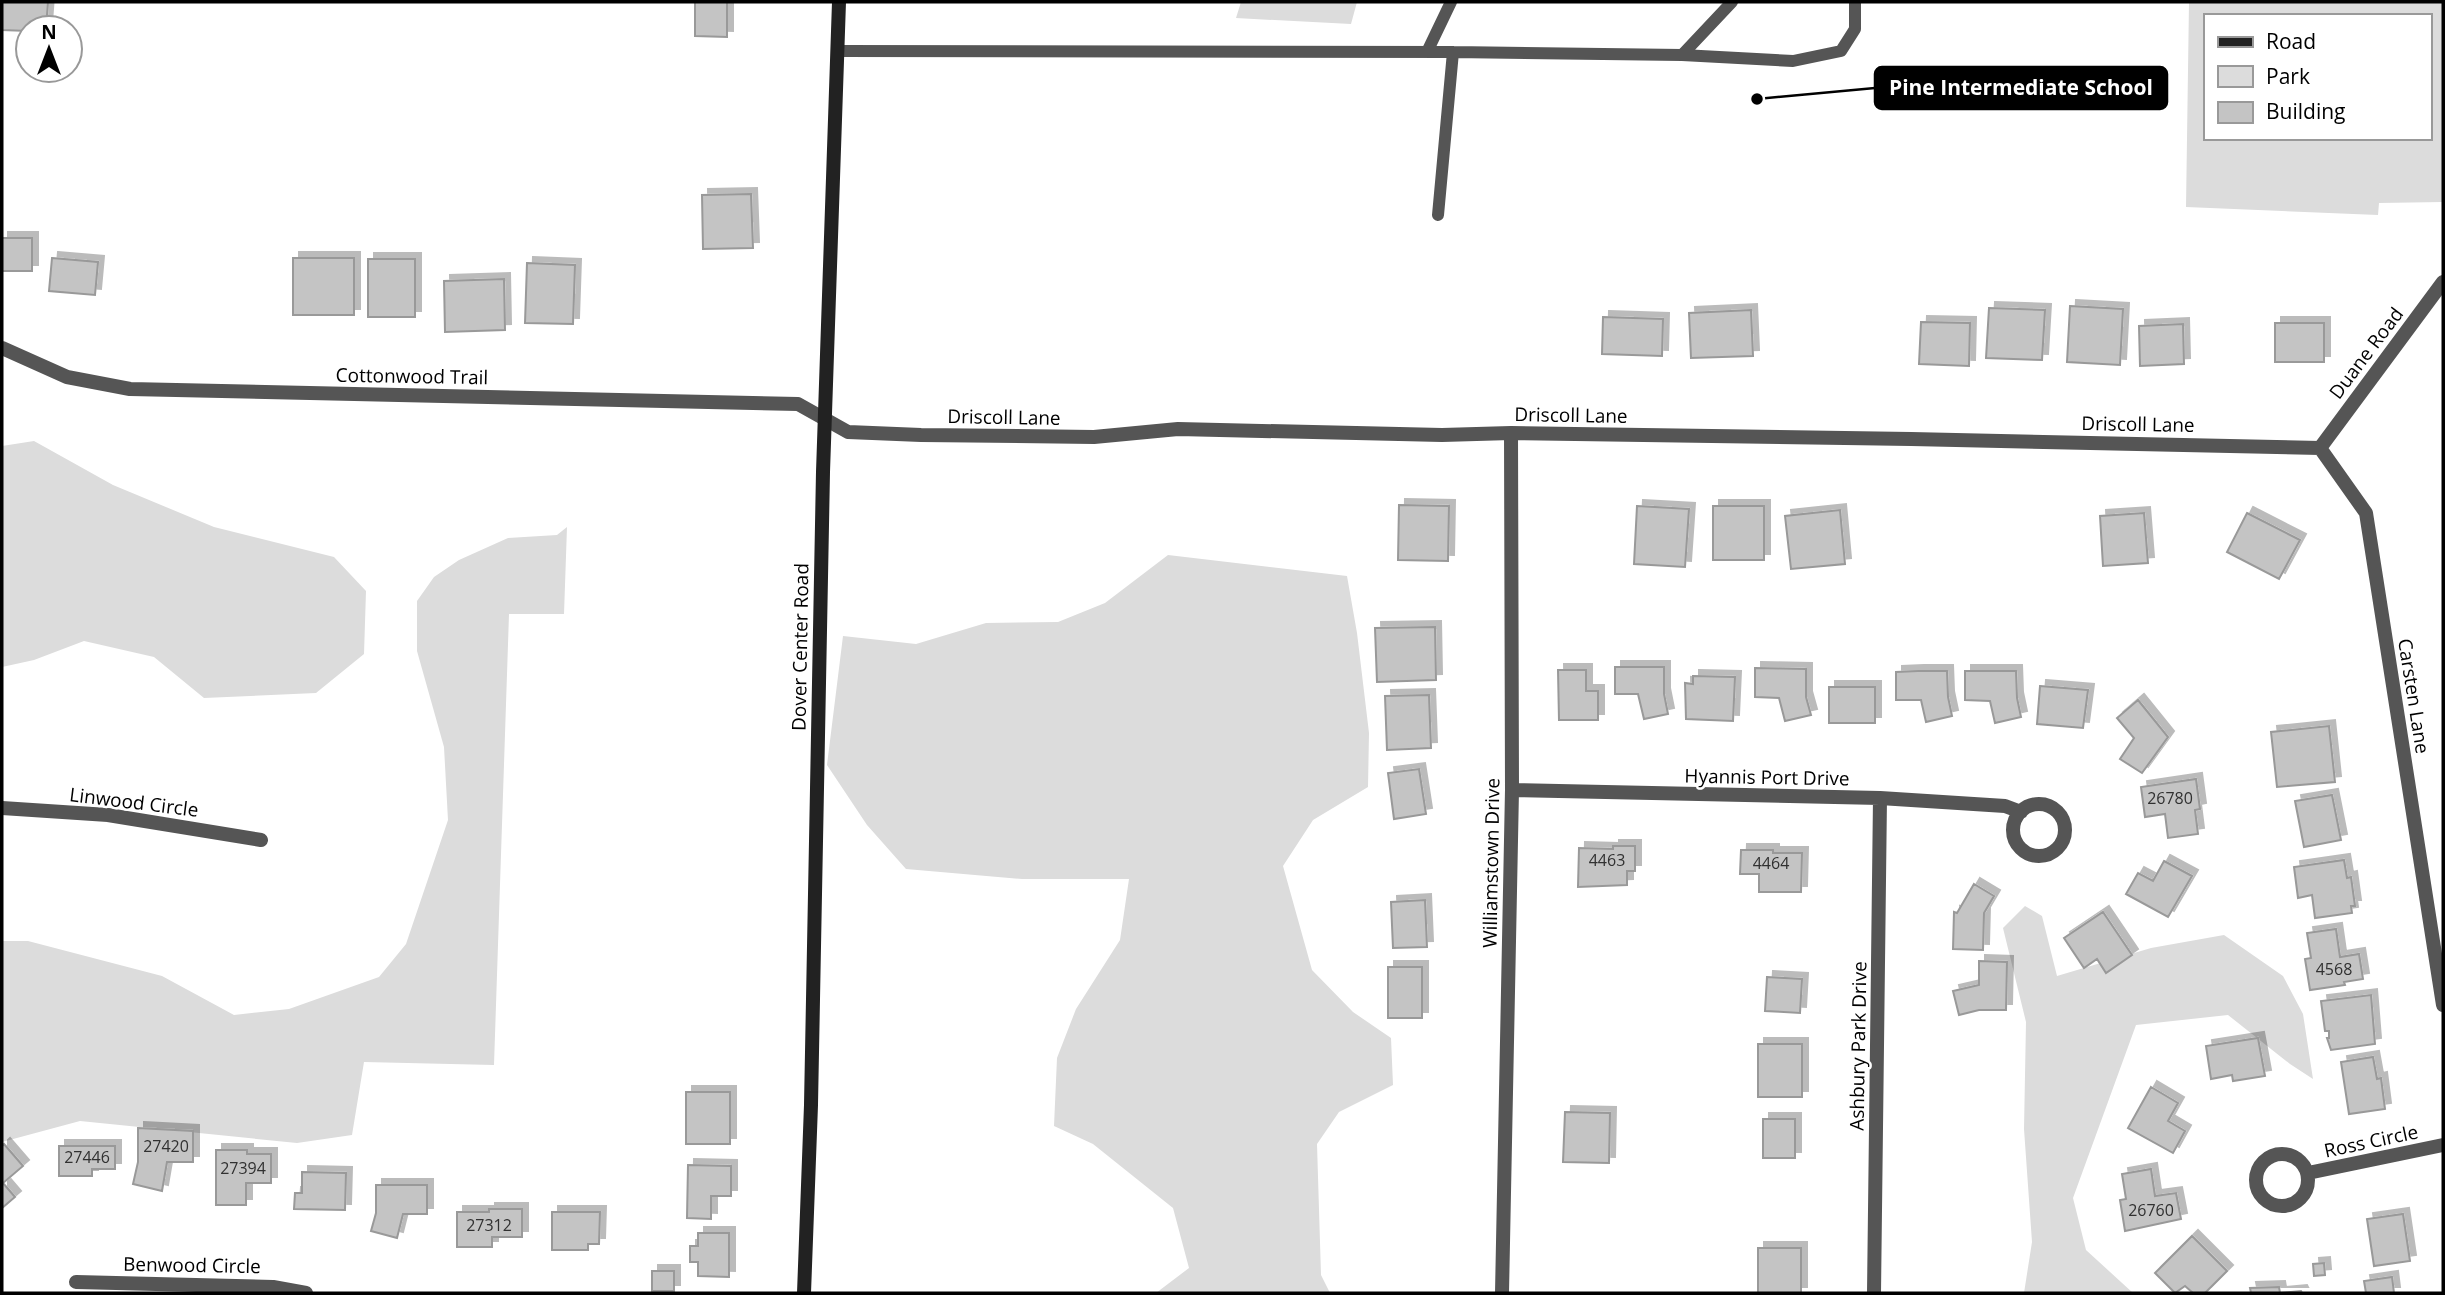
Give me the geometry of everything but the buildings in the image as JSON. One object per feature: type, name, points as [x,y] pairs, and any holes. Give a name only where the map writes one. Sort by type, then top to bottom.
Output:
[{"type":"street","name":"Dover Center Road","points":[[804,1293],[811,1105],[825,418],[839,2]]},
{"type":"street","name":"Duane Road","points":[[2320,448],[2443,282]]},
{"type":"street","name":"Cottonwood Trail","points":[[2,348],[67,377],[130,389],[798,404],[825,418]]},
{"type":"street","name":"Driscoll Lane","points":[[825,418],[848,432],[921,435],[1094,437],[1178,429],[2320,448]]},
{"type":"street","name":"Williamstown Drive","points":[[1502,1293],[1512,790],[1511,433]]},
{"type":"street","name":"Carsten Lane","points":[[2320,448],[2366,513],[2443,1005]]},
{"type":"street","name":"Hyannis Port Drive","points":[[1512,790],[1881,799],[2005,806],[2021,811]]},
{"type":"street","name":"Ashbury Park Drive","points":[[1874,1293],[1881,799]]},
{"type":"street","name":"Linwood Circle","points":[[2,808],[108,815],[261,840]]},
{"type":"street","name":"Ross Circle","points":[[2308,1173],[2443,1145]]},
{"type":"street","name":"Benwood Circle","points":[[76,1282],[273,1287],[306,1293]]},
{"type":"lane","points":[[1427,52],[1451,2]]},
{"type":"lane","points":[[1682,55],[1732,2]]},
{"type":"lane","points":[[838,51],[1452,52],[1682,55],[1793,61],[1841,51],[1855,29],[1855,2]]},
{"type":"lane","points":[[1438,215],[1452,52]]},
{"type":"green space","points":[[1241,2],[1357,2],[1351,24],[1236,18]]},
{"type":"green space","points":[[2189,2],[2443,2],[2443,202],[2379,203],[2378,215],[2186,207]]},
{"type":"green space","points":[[34,441],[113,485],[214,527],[334,557],[366,591],[364,654],[316,693],[204,698],[154,657],[84,641],[34,660],[2,667],[2,446]]},
{"type":"green space","points":[[567,527],[564,614],[509,614],[494,1065],[364,1062],[352,1135],[297,1143],[80,1121],[2,1142],[2,941],[28,941],[162,976],[234,1015],[289,1009],[379,977],[406,944],[448,820],[444,747],[417,651],[417,601],[434,577],[459,560],[508,538],[557,535]]},
{"type":"green space","points":[[1168,555],[1347,576],[1369,733],[1368,787],[1313,820],[1283,866],[1312,970],[1353,1012],[1391,1038],[1393,1085],[1339,1112],[1317,1144],[1321,1275],[1330,1293],[1156,1293],[1189,1268],[1173,1208],[1093,1144],[1054,1126],[1057,1058],[1076,1009],[1120,940],[1129,879],[1022,879],[906,869],[867,825],[827,765],[843,636],[916,644],[986,623],[1058,622],[1105,603]]},
{"type":"green space","points":[[2025,906],[2042,916],[2057,976],[2151,948],[2224,935],[2283,976],[2303,1014],[2313,1079],[2228,1015],[2136,1025],[2073,1198],[2086,1250],[2133,1293],[2024,1293],[2032,1242],[2024,1129],[2026,1022],[2003,928]]},
{"type":"place","name":"Pine Intermediate School","points":[[1757,99]]}]
